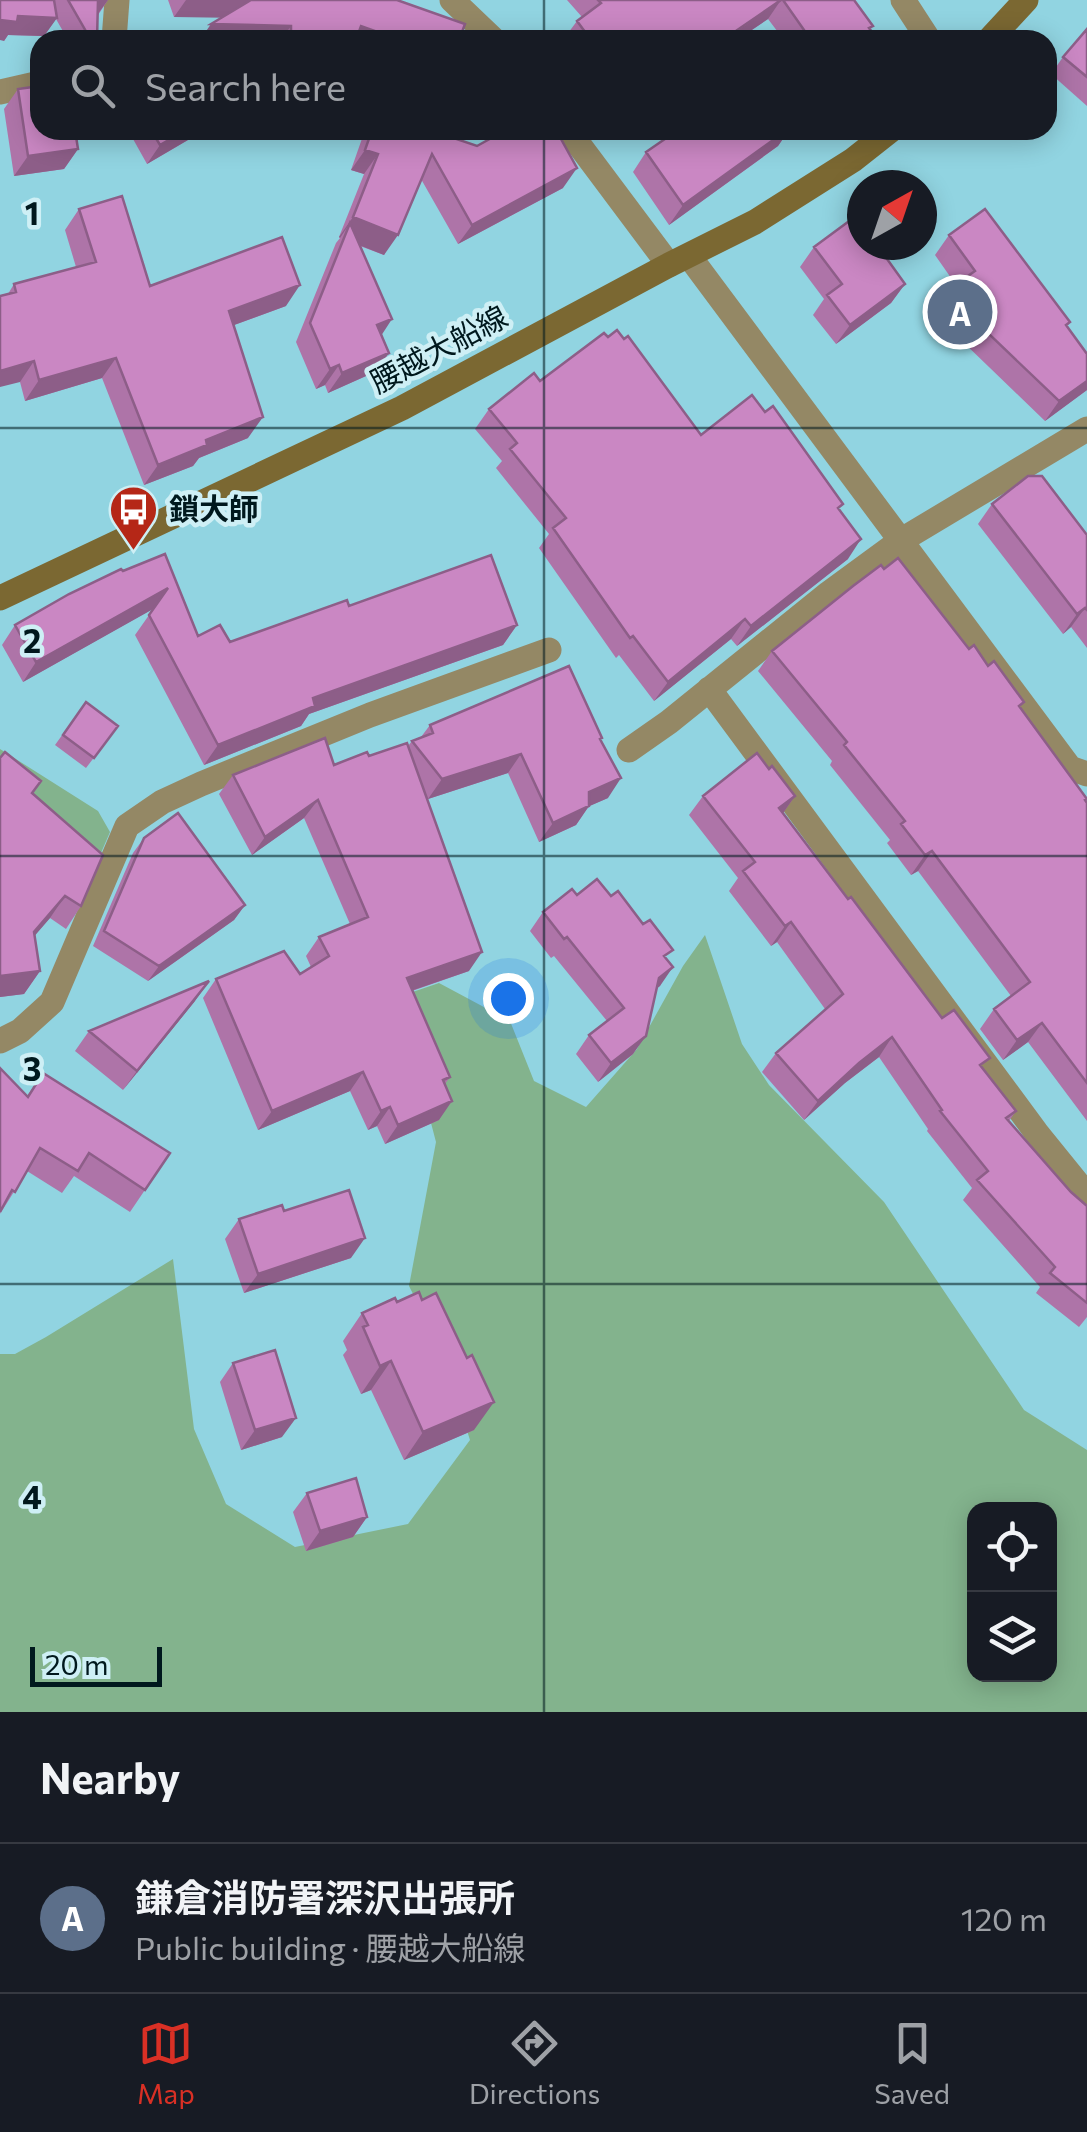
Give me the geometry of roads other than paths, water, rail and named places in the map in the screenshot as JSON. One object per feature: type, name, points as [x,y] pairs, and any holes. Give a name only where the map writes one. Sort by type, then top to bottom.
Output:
[{"type":"main road","points":[[998,30],[1026,0]]},
{"type":"main road","name":"腰越大船線","points":[[0,598],[402,408],[755,222],[878,140]]},
{"type":"street","points":[[115,30],[117,0]]},
{"type":"street","points":[[452,0],[484,30]]},
{"type":"street","points":[[903,0],[922,30]]},
{"type":"street","points":[[0,92],[30,85]]},
{"type":"street","points":[[577,140],[679,260],[900,541],[1079,771],[1087,792]]},
{"type":"street","points":[[629,750],[900,541],[1087,429]]},
{"type":"street","points":[[0,1041],[20,1030],[52,1002],[127,826],[162,802],[218,777],[370,715],[549,650]]},
{"type":"street","points":[[709,689],[1036,1132],[1087,1195]]},
{"type":"place","name":"鎌倉消防署深沢出張所","points":[[960,312]]},
{"type":"place","name":"鎖大師","points":[[134,552]]}]
